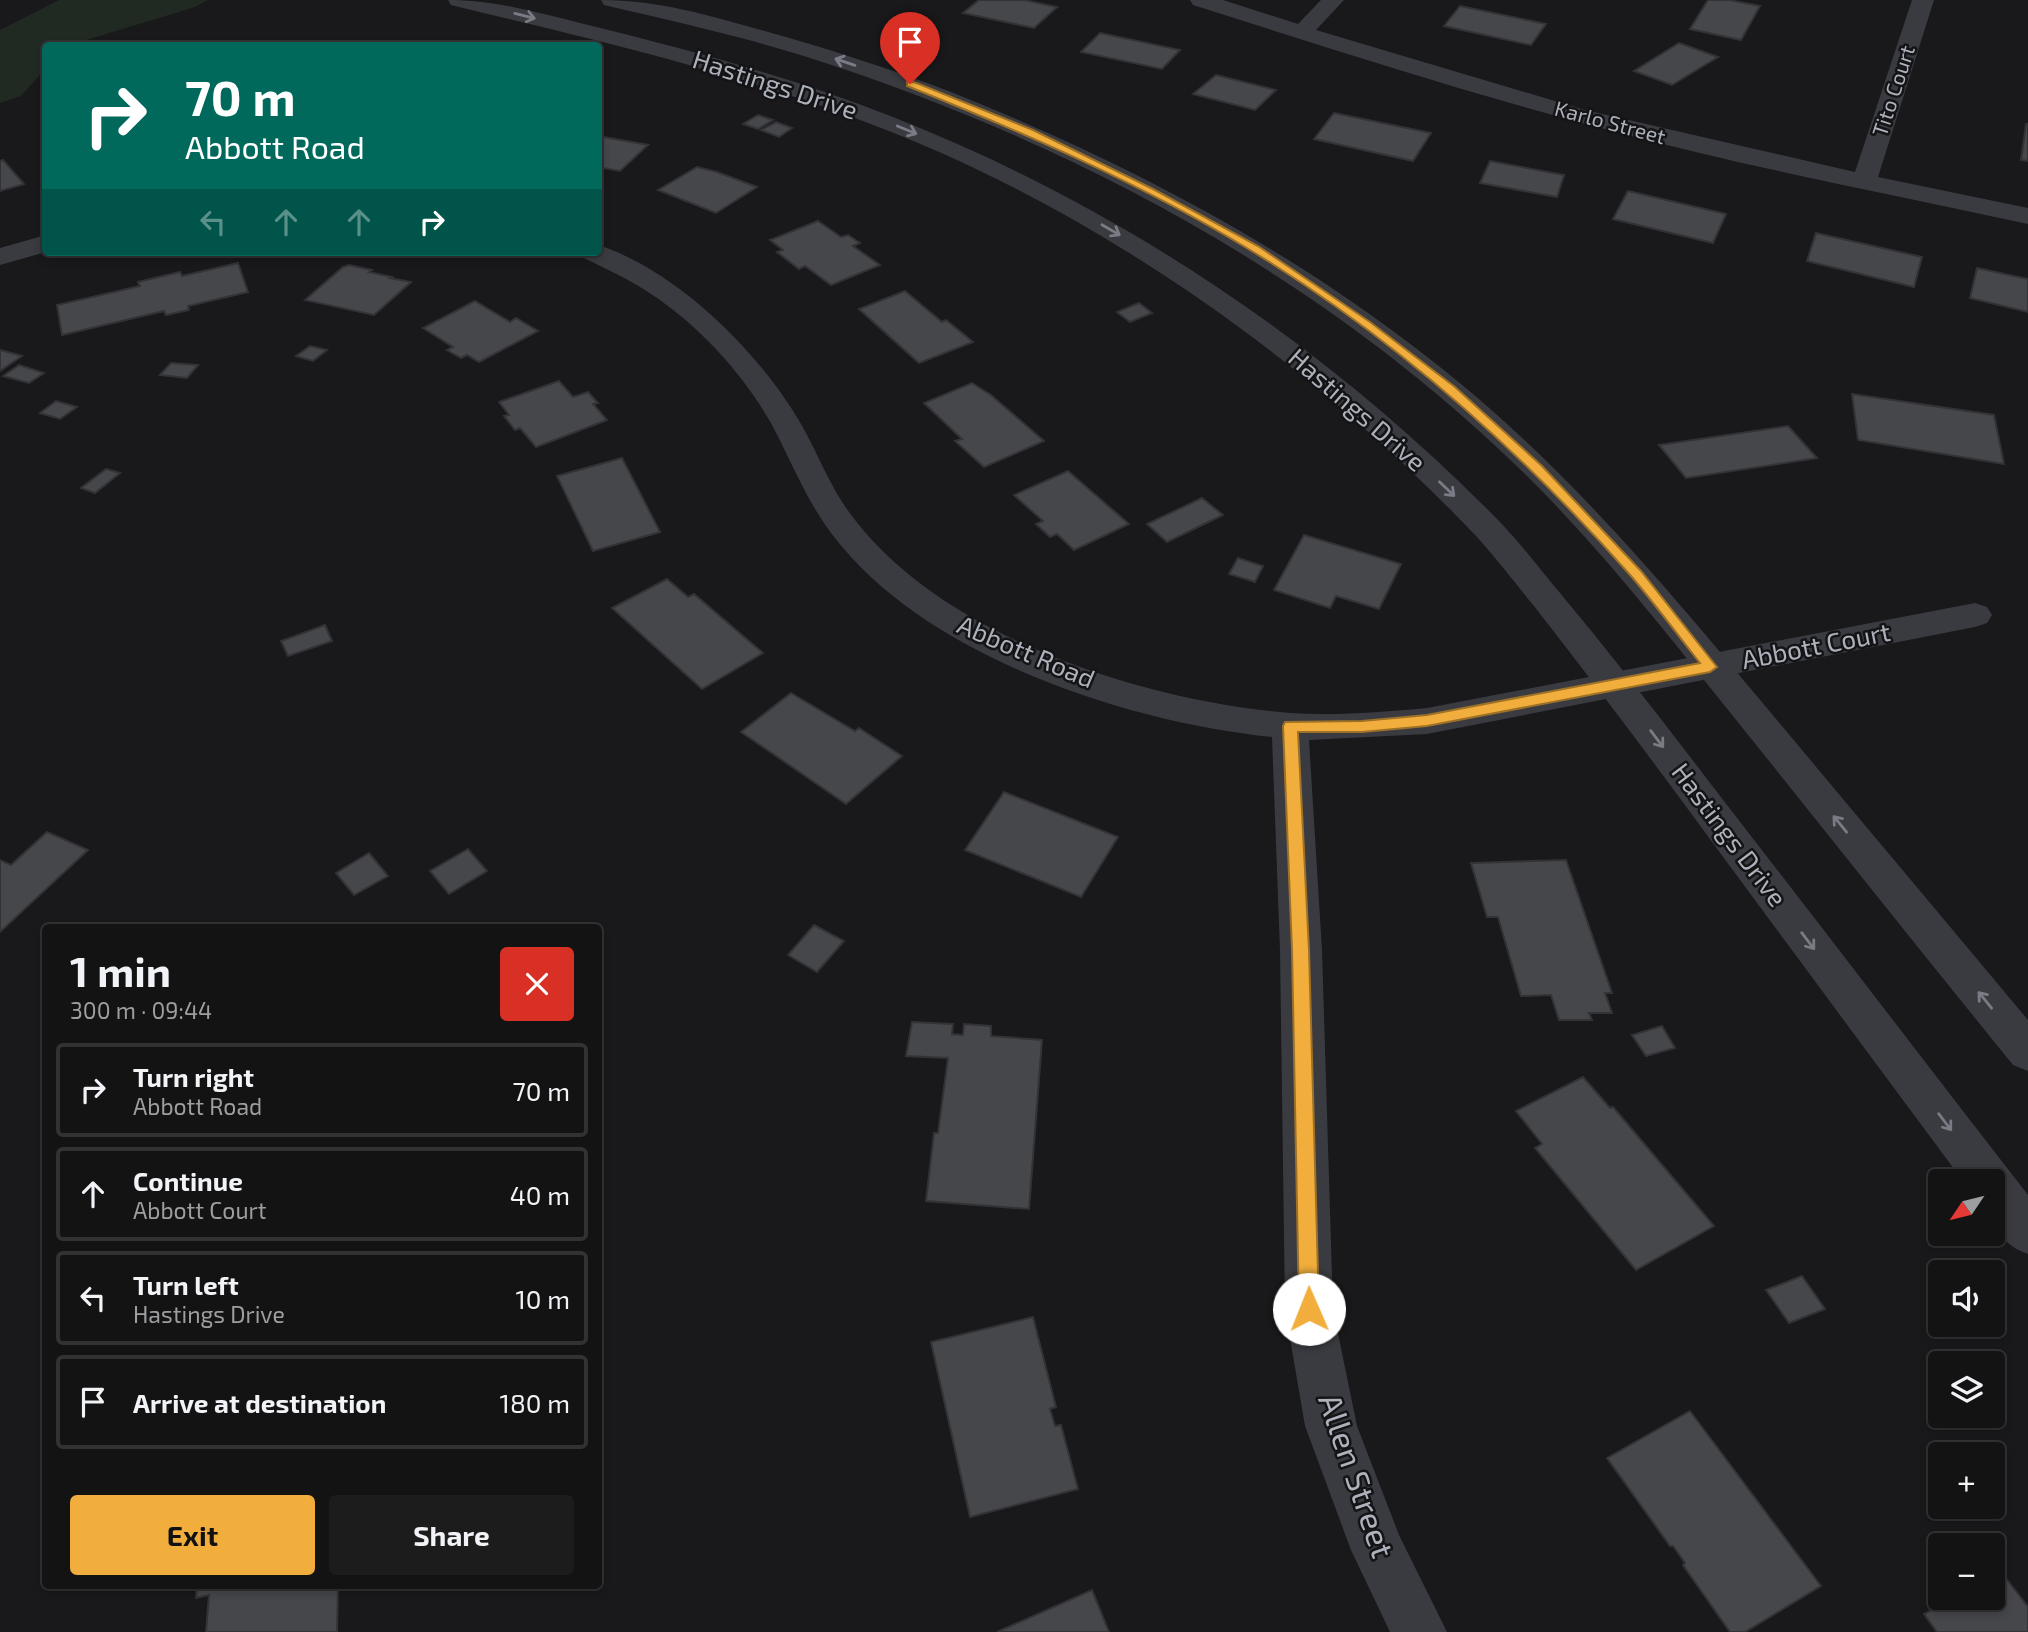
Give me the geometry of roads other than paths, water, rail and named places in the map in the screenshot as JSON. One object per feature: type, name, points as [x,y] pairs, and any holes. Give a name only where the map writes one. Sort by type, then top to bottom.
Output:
[{"type":"street","name":"Hastings Drive","points":[[458,0],[716,64],[799,88],[954,150],[1052,197],[1123,237],[1258,326],[1337,387],[1491,532],[1616,685],[1981,1169]]},
{"type":"street","name":"Hastings Drive","points":[[612,0],[711,23],[812,51],[910,84],[1030,132],[1150,191],[1255,248],[1366,324],[1440,382],[1538,468],[1637,574],[1710,667],[2028,1052]]},
{"type":"street","name":"Karlo Street","points":[[1201,0],[1494,92],[1629,129],[2028,216]]},
{"type":"street","points":[[1302,32],[1332,0]]},
{"type":"street","name":"Tito Court","points":[[1864,182],[1923,0]]},
{"type":"street","points":[[0,257],[42,244]]},
{"type":"street","name":"Abbott Road","points":[[601,256],[650,282],[695,313],[747,369],[786,422],[816,483],[845,530],[888,575],[930,609],[981,637],[1038,662],[1122,692],[1213,716],[1290,726],[1362,727],[1427,721],[1616,685]]},
{"type":"street","name":"Abbott Court","points":[[1616,685],[1975,615]]},
{"type":"street","name":"Allen Street","points":[[1290,726],[1301,950],[1309,1309],[1331,1426],[1378,1550],[1419,1632]]},
{"type":"street","points":[[2006,1203],[2028,1232]]}]
